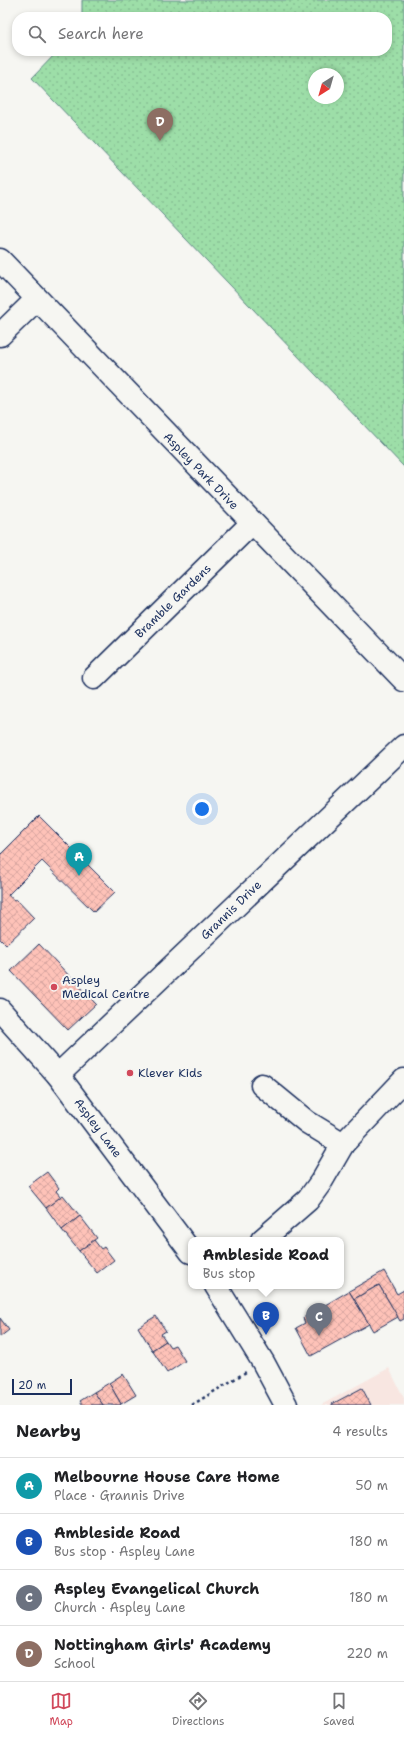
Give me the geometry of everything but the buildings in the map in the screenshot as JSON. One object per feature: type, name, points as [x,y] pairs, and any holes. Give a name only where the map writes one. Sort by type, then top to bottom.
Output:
[{"type":"street","name":"Aspley Park Drive","points":[[0,260],[404,680]]},
{"type":"street","points":[[0,335],[37,299]]},
{"type":"street","name":"Bramble Gardens","points":[[94,678],[252,523]]},
{"type":"street","name":"Grannis Drive","points":[[58,1075],[404,746]]},
{"type":"street","name":"Aspley Lane","points":[[0,1010],[58,1075],[188,1248]]},
{"type":"street","points":[[265,1237],[308,1200],[322,1182],[343,1144],[404,1080]]},
{"type":"street","points":[[262,1085],[307,1122],[343,1144]]},
{"type":"street","points":[[218,1289],[263,1362],[286,1405]]},
{"type":"path","points":[[192,1405],[263,1362]]},
{"type":"shaded area","points":[[389,1368],[404,1398],[404,1405],[321,1405]]},
{"type":"green space","points":[[82,0],[404,0],[404,467],[32,78],[53,56],[392,56],[392,12],[82,12]]},
{"type":"place","name":"Nottingham Girls' Academy","points":[[160,141]]},
{"type":"place","name":"Melbourne House Care Home","points":[[79,876]]},
{"type":"place","name":"Aspley Medical Centre","points":[[54,987]]},
{"type":"place","name":"Klever Kids","points":[[130,1073]]},
{"type":"place","name":"Ambleside Road","points":[[266,1335]]},
{"type":"place","name":"Aspley Evangelical Church","points":[[319,1336]]}]
